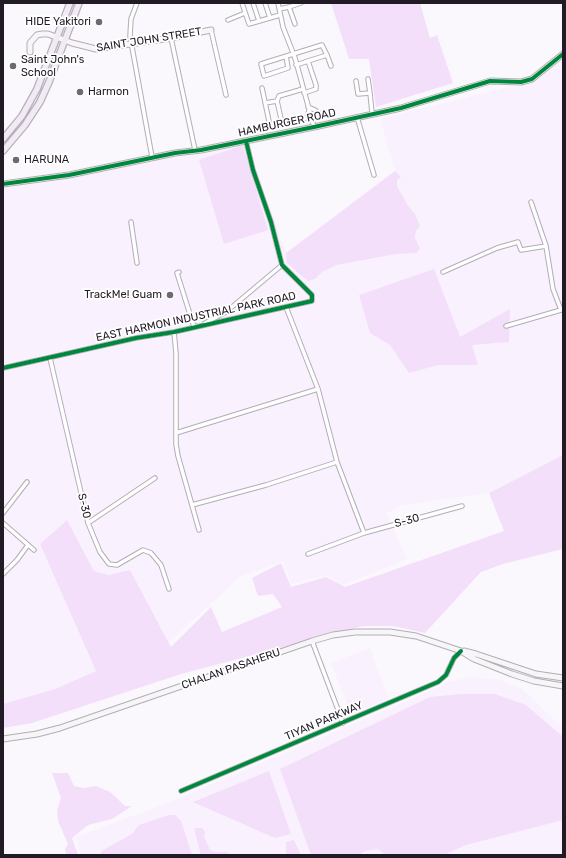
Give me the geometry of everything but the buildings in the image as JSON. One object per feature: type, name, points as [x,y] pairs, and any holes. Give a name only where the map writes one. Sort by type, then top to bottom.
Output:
[{"type":"main road","points":[[3,140],[19,121],[32,98],[41,79],[70,3]]},
{"type":"main road","points":[[3,151],[22,130],[47,87],[79,3]]},
{"type":"street","points":[[137,3],[131,19],[130,44],[152,157]]},
{"type":"street","points":[[242,3],[249,24],[280,15]]},
{"type":"street","points":[[253,3],[259,21]]},
{"type":"street","points":[[265,3],[270,18]]},
{"type":"street","points":[[278,3],[280,15],[314,127]]},
{"type":"street","points":[[279,9],[301,3]]},
{"type":"street","points":[[289,7],[295,24]]},
{"type":"street","points":[[228,20],[245,13]]},
{"type":"street","name":"SAINT JOHN STREET","points":[[30,52],[30,43],[37,35],[48,34],[64,41],[96,49],[171,38],[211,30]]},
{"type":"street","points":[[211,30],[226,95]]},
{"type":"street","points":[[171,38],[195,150]]},
{"type":"street","points":[[286,56],[288,68],[264,76],[261,64],[286,56],[322,45],[331,66]]},
{"type":"street","name":"HAMBURGER ROAD","points":[[3,184],[57,177],[152,157],[201,150],[314,127],[357,116],[401,108],[490,81],[527,81],[532,79],[563,54]]},
{"type":"street","points":[[296,65],[327,55]]},
{"type":"street","points":[[282,123],[277,101],[279,96],[316,89],[316,84],[308,62]]},
{"type":"street","points":[[368,79],[372,113]]},
{"type":"street","points":[[356,81],[358,94],[370,93]]},
{"type":"street","points":[[262,88],[270,126],[307,118],[308,109]]},
{"type":"street","points":[[265,103],[277,101]]},
{"type":"street","points":[[308,109],[315,110],[318,114],[329,112]]},
{"type":"street","points":[[357,116],[374,175]]},
{"type":"street","points":[[179,272],[177,273],[194,327],[226,312],[282,265],[273,229],[253,170],[246,141]]},
{"type":"street","points":[[506,326],[562,310],[553,289],[546,246],[531,202]]},
{"type":"street","points":[[131,222],[137,262]]},
{"type":"street","points":[[443,272],[497,248],[518,242],[521,250],[546,246]]},
{"type":"street","name":"EAST HARMON INDUSTRIAL PARK ROAD","points":[[3,368],[312,301],[312,295],[282,265]]},
{"type":"street","points":[[286,307],[318,389],[337,462],[364,533]]},
{"type":"street","points":[[174,332],[176,353],[176,444],[199,530]]},
{"type":"street","name":"S-30","points":[[50,358],[88,523],[100,552],[109,564],[117,565],[143,550],[151,553],[161,565],[169,589]]},
{"type":"street","points":[[176,433],[318,389]]},
{"type":"street","points":[[192,505],[337,462]]},
{"type":"street","points":[[88,523],[155,478]]},
{"type":"street","points":[[3,513],[26,482]]},
{"type":"street","name":"S-30","points":[[308,554],[364,533],[462,506]]},
{"type":"street","points":[[3,523],[34,550]]},
{"type":"street","points":[[3,574],[17,560],[28,545]]},
{"type":"street","name":"CHALAN PASAHERU","points":[[3,739],[37,734],[60,728],[312,641],[344,633],[378,631],[416,636],[536,674],[563,678]]},
{"type":"street","points":[[312,641],[343,722]]},
{"type":"street","name":"CHALAN PASAHERU","points":[[461,651],[474,659],[517,676],[545,684],[563,686]]},
{"type":"street","name":"TIYAN PARKWAY","points":[[180,791],[438,682],[446,675],[454,658],[461,651]]},
{"type":"shaded area","points":[[331,3],[420,3],[430,38],[437,35],[453,83],[376,107],[369,59],[349,59]]},
{"type":"shaded area","points":[[563,59],[563,455],[489,493],[403,505],[386,513],[407,559],[343,585],[326,575],[291,584],[283,561],[240,577],[169,642],[130,571],[109,575],[94,571],[67,520],[40,544],[96,671],[55,689],[3,704],[3,188],[246,141],[286,253],[286,258],[308,281],[315,279],[322,272],[337,265],[396,254],[415,253],[416,231],[420,226],[415,214],[407,204],[397,186],[397,180],[400,177],[395,171],[380,119],[532,81]]},
{"type":"shaded area","points":[[243,145],[268,230],[224,244],[199,160]]},
{"type":"shaded area","points":[[395,171],[401,177],[397,180],[397,186],[407,204],[415,214],[420,226],[416,231],[415,238],[420,249],[416,253],[396,254],[337,265],[322,272],[315,279],[308,281],[287,263],[286,253]]},
{"type":"shaded area","points":[[434,269],[460,337],[510,309],[509,342],[472,345],[478,365],[438,365],[409,373],[390,345],[370,333],[359,295]]},
{"type":"shaded area","points":[[563,455],[563,549],[503,564],[481,572],[425,633],[393,626],[363,626],[181,674],[32,723],[3,728],[3,704],[55,689],[96,671],[40,544],[67,520],[94,571],[109,575],[130,570],[171,647],[211,607],[222,632],[282,607],[273,594],[258,596],[252,578],[281,563],[291,587],[326,577],[345,587],[504,531],[489,493]]},
{"type":"shaded area","points":[[370,648],[389,699],[351,714],[331,663]]},
{"type":"shaded area","points":[[470,677],[499,680],[521,688],[563,728],[563,855],[81,855],[76,837],[165,804],[426,693],[448,682]]},
{"type":"shaded area","points":[[462,694],[495,694],[526,705],[563,737],[563,820],[466,845],[444,855],[385,855],[378,849],[365,851],[359,855],[311,855],[280,769],[430,697]]},
{"type":"shaded area","points":[[269,771],[291,834],[275,838],[193,802]]},
{"type":"shaded area","points":[[52,773],[68,773],[74,786],[84,788],[96,786],[110,792],[125,806],[132,806],[112,819],[88,825],[72,838],[78,855],[66,855],[65,849],[68,844],[58,821],[57,810],[61,798]]},
{"type":"shaded area","points":[[169,815],[175,815],[181,821],[192,855],[100,855],[103,850],[132,834],[139,825]]},
{"type":"shaded area","points":[[194,828],[202,828],[205,832],[204,836],[210,850],[215,852],[226,852],[233,855],[201,855]]},
{"type":"shaded area","points":[[294,840],[301,855],[286,855],[286,842]]},
{"type":"cycle path","points":[[3,184],[69,175],[175,153],[201,150],[314,127],[401,108],[490,81],[521,82],[532,79],[563,54]]},
{"type":"cycle path","points":[[3,368],[312,301],[312,295],[282,265],[271,222],[253,170],[246,141]]},
{"type":"cycle path","points":[[181,791],[438,682],[446,675],[454,658],[461,651]]},
{"type":"place","name":"HIDE Yakitori","points":[[99,22]]},
{"type":"place","name":"Saint John's School","points":[[13,66]]},
{"type":"place","name":"Harmon","points":[[80,92]]},
{"type":"place","name":"HARUNA","points":[[16,160]]},
{"type":"place","name":"TrackMe! Guam","points":[[170,295]]}]
